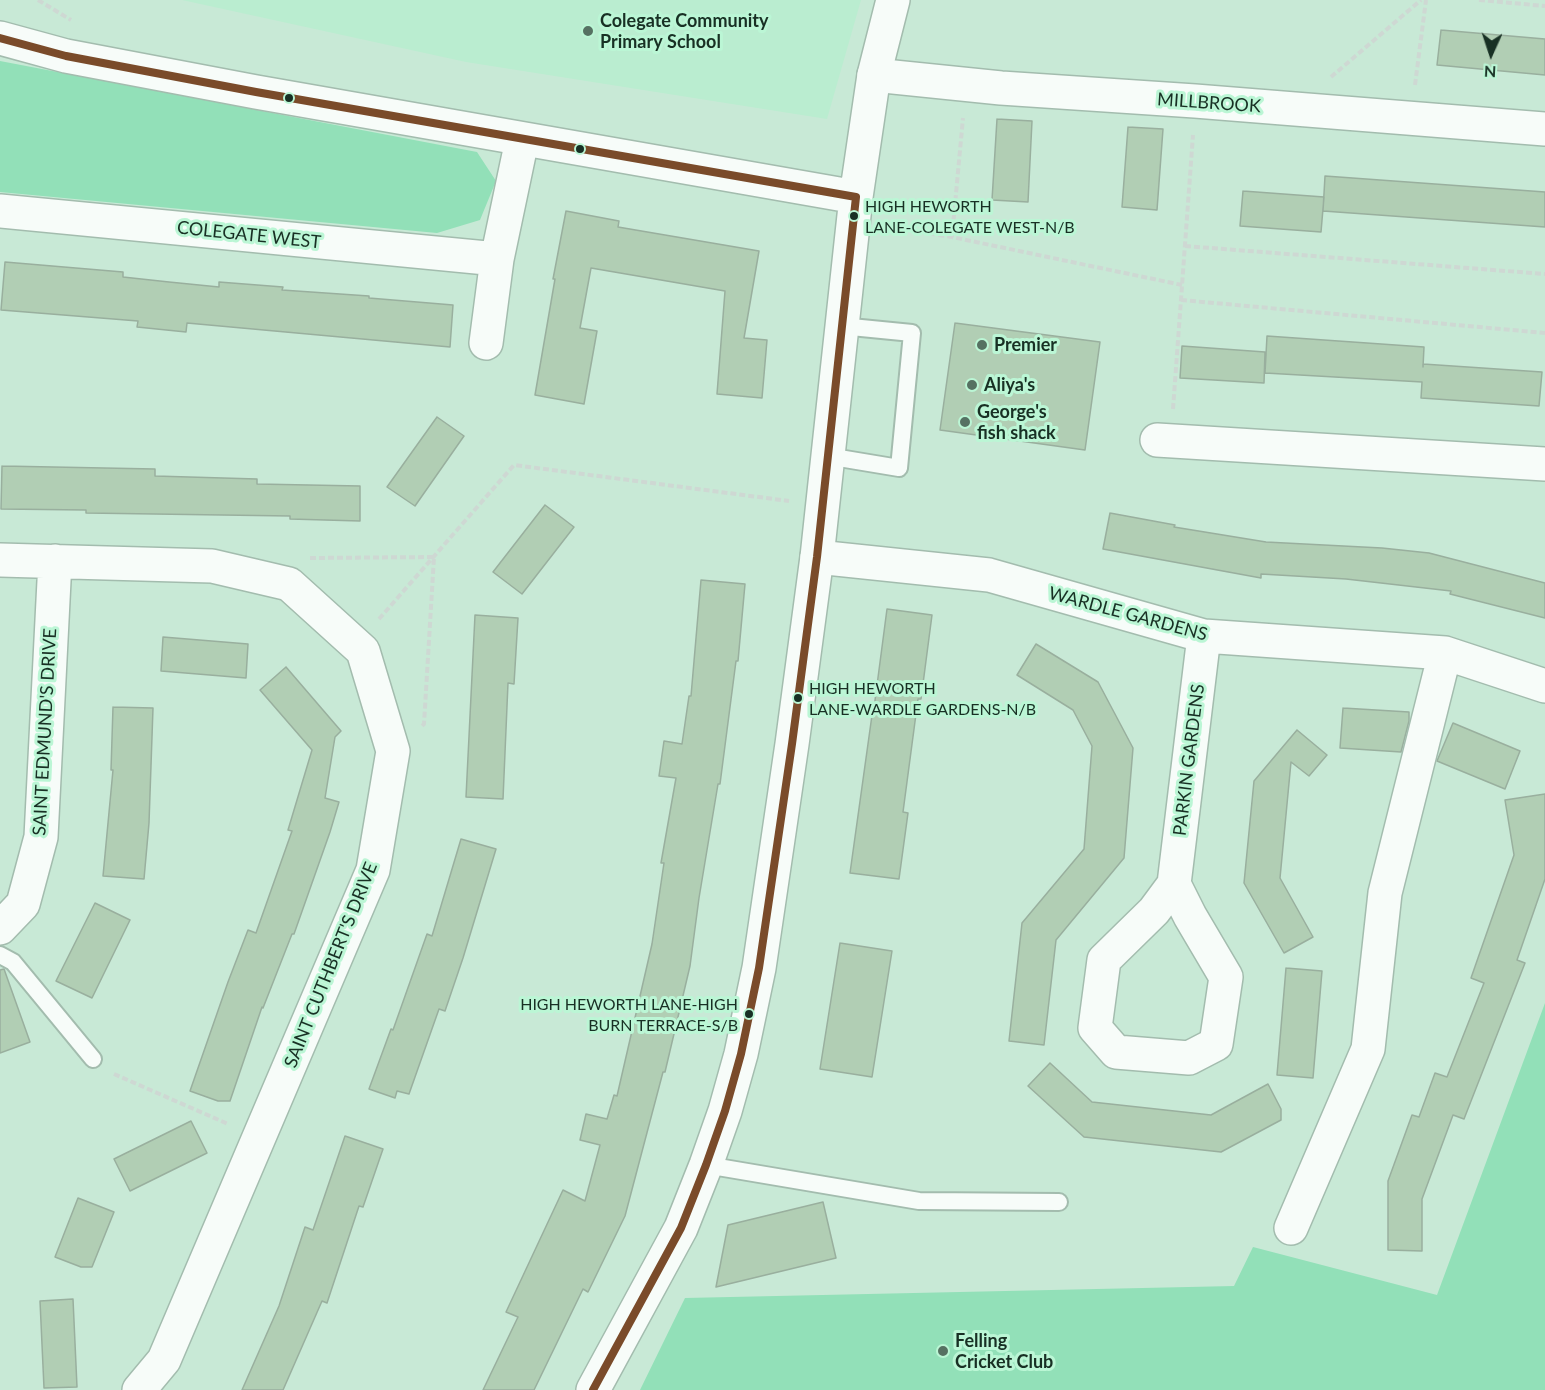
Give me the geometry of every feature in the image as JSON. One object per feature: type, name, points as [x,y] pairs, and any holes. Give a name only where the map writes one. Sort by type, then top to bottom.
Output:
[{"type":"street","points":[[594,1390],[681,1228],[706,1165],[735,1077],[759,968],[817,557],[854,209],[874,75],[893,0]]},
{"type":"street","points":[[0,38],[66,56],[522,140],[854,209]]},
{"type":"street","name":"MILLBROOK","points":[[874,75],[965,85],[1545,129]]},
{"type":"street","points":[[486,343],[497,259],[522,140]]},
{"type":"street","name":"COLEGATE WEST","points":[[0,211],[497,259]]},
{"type":"street","points":[[1164,440],[1545,464]]},
{"type":"street","name":"WARDLE GARDENS","points":[[817,557],[989,575],[1204,636],[1445,653],[1545,686]]},
{"type":"street","name":"SAINT CUTHBERT'S DRIVE","points":[[0,560],[212,566],[289,584],[363,651],[393,751],[373,870],[164,1360],[140,1390]]},
{"type":"street","name":"SAINT EDMUND'S DRIVE","points":[[0,928],[23,904],[41,837],[55,561]]},
{"type":"street","name":"PARKIN GARDENS","points":[[1174,884],[1226,977],[1216,1044],[1189,1058],[1116,1052],[1095,1028],[1104,960],[1154,911],[1174,884],[1204,636]]},
{"type":"street","points":[[1291,1228],[1368,1049],[1385,893],[1445,653]]},
{"type":"lane","points":[[827,456],[899,468],[912,333],[841,326]]},
{"type":"lane","points":[[0,955],[13,962],[93,1059]]},
{"type":"lane","points":[[706,1165],[919,1201],[1059,1202]]},
{"type":"path","points":[[1293,109],[1424,0]]},
{"type":"path","points":[[1411,118],[1424,0]]},
{"type":"path","points":[[1479,0],[1545,6]]},
{"type":"path","points":[[952,237],[965,85]]},
{"type":"path","points":[[1164,440],[1181,300],[1195,101]]},
{"type":"path","points":[[854,209],[952,237],[1182,285]]},
{"type":"path","points":[[1185,246],[1545,274]]},
{"type":"path","points":[[1181,300],[1545,333]]},
{"type":"path","points":[[357,645],[514,465],[822,505]]},
{"type":"path","points":[[306,558],[434,557]]},
{"type":"path","points":[[393,751],[424,724],[434,557]]},
{"type":"path","points":[[93,1059],[107,1071],[258,1138]]},
{"type":"shaded area","name":"Colegate Community Primary School","points":[[182,0],[861,0],[827,119],[466,62]]},
{"type":"shaded area","points":[[0,61],[477,152],[496,181],[480,220],[437,233],[0,192]]},
{"type":"shaded area","points":[[1545,1003],[1545,1390],[640,1390],[685,1298],[1234,1286],[1253,1247],[1437,1295]]},
{"type":"building","points":[[1441,30],[1545,39],[1545,75],[1437,65]]},
{"type":"building","points":[[997,119],[1032,121],[1028,202],[992,200]]},
{"type":"building","points":[[1128,127],[1163,129],[1157,210],[1122,207]]},
{"type":"building","points":[[1325,176],[1545,192],[1545,227],[1323,211]]},
{"type":"building","points":[[1243,191],[1324,197],[1321,232],[1240,226]]},
{"type":"building","points":[[566,211],[619,221],[618,227],[759,251],[744,338],[767,340],[762,398],[717,394],[725,291],[591,268],[580,328],[597,331],[584,404],[535,395]]},
{"type":"building","points":[[5,262],[123,272],[123,277],[219,287],[219,282],[453,305],[450,347],[187,323],[186,332],[137,327],[138,321],[1,310]]},
{"type":"building","points":[[955,323],[1100,342],[1085,450],[940,430]]},
{"type":"building","points":[[1267,336],[1424,347],[1423,364],[1542,372],[1539,406],[1421,398],[1422,382],[1265,373]]},
{"type":"building","points":[[1182,346],[1265,352],[1264,383],[1180,378]]},
{"type":"building","points":[[437,417],[464,436],[415,506],[387,487]]},
{"type":"building","points":[[2,466],[155,469],[155,476],[257,479],[257,484],[360,486],[360,521],[290,519],[290,516],[86,513],[86,510],[1,509]]},
{"type":"building","points":[[545,505],[574,527],[522,594],[493,572]]},
{"type":"building","points":[[1110,513],[1175,525],[1174,527],[1266,542],[1382,548],[1429,553],[1545,583],[1545,618],[1450,594],[1451,591],[1346,579],[1261,574],[1261,578],[1103,549]]},
{"type":"building","points":[[701,580],[745,584],[738,661],[736,661],[720,784],[718,784],[699,898],[690,966],[665,1072],[663,1072],[625,1216],[588,1292],[583,1289],[534,1390],[483,1390],[518,1317],[506,1312],[563,1190],[585,1201],[600,1145],[580,1140],[586,1114],[607,1119],[614,1095],[617,1096],[652,944],[664,863],[661,863],[676,778],[659,776],[664,741],[682,744],[689,696],[691,696]]},
{"type":"building","points":[[887,609],[932,615],[903,812],[908,813],[899,879],[850,873]]},
{"type":"building","points":[[475,615],[518,618],[514,684],[508,683],[503,799],[466,797]]},
{"type":"building","points":[[163,637],[248,644],[246,678],[161,671]]},
{"type":"building","points":[[1036,644],[1098,682],[1133,748],[1124,858],[1056,940],[1044,1045],[1009,1041],[1022,923],[1084,849],[1092,746],[1073,710],[1017,675]]},
{"type":"building","points":[[286,667],[341,731],[335,737],[325,798],[339,802],[294,934],[292,934],[262,1007],[230,1101],[218,1101],[190,1091],[248,930],[256,933],[292,831],[288,830],[312,750],[260,690]]},
{"type":"building","points":[[113,707],[153,708],[149,823],[144,879],[103,876],[113,770],[111,770]]},
{"type":"building","points":[[1343,708],[1409,712],[1401,752],[1340,748]]},
{"type":"building","points":[[1453,723],[1520,751],[1505,789],[1437,761]]},
{"type":"building","points":[[1297,730],[1327,755],[1309,776],[1291,762],[1280,878],[1313,937],[1284,953],[1244,883],[1254,781]]},
{"type":"building","points":[[1545,794],[1545,879],[1517,960],[1525,963],[1464,1119],[1453,1115],[1422,1199],[1422,1251],[1388,1250],[1388,1181],[1412,1115],[1419,1117],[1435,1073],[1447,1077],[1484,983],[1471,978],[1514,855],[1505,800]]},
{"type":"building","points":[[461,839],[496,849],[445,1011],[439,1009],[409,1094],[397,1091],[395,1098],[369,1089],[391,1029],[393,1030],[427,934],[432,936]]},
{"type":"building","points":[[95,903],[130,920],[92,998],[56,981]]},
{"type":"building","points":[[840,943],[892,951],[872,1077],[820,1069]]},
{"type":"building","points":[[1286,968],[1322,971],[1313,1078],[1277,1075]]},
{"type":"building","points":[[4,969],[30,1042],[0,1053],[0,970]]},
{"type":"building","points":[[1050,1063],[1092,1102],[1211,1115],[1268,1084],[1281,1109],[1281,1120],[1221,1152],[1084,1137],[1028,1086]]},
{"type":"building","points":[[191,1121],[207,1153],[130,1191],[114,1159]]},
{"type":"building","points":[[345,1136],[383,1149],[363,1207],[359,1206],[327,1303],[322,1301],[283,1390],[242,1390],[279,1306],[305,1227],[313,1230]]},
{"type":"building","points":[[78,1198],[114,1212],[92,1267],[81,1267],[55,1257]]},
{"type":"building","points":[[823,1202],[836,1258],[716,1287],[728,1225]]},
{"type":"building","points":[[73,1299],[77,1387],[44,1388],[40,1301]]},
{"type":"transit line","points":[[0,38],[66,56],[256,92],[856,197],[817,557],[792,744],[759,968],[741,1054],[725,1111],[681,1228],[593,1390]]},
{"type":"place","name":"Colegate Community Primary School","points":[[588,31]]},
{"type":"place","name":"HIGH HEWORTH LANE-COLEGATE WEST-N/B","points":[[854,216]]},
{"type":"place","name":"Premier","points":[[982,345]]},
{"type":"place","name":"Aliya's","points":[[972,385]]},
{"type":"place","name":"George's fish shack","points":[[965,422]]},
{"type":"place","name":"HIGH HEWORTH LANE-WARDLE GARDENS-N/B","points":[[798,698]]},
{"type":"place","name":"HIGH HEWORTH LANE-HIGH BURN TERRACE-S/B","points":[[749,1014]]},
{"type":"place","name":"Felling Cricket Club","points":[[943,1351]]}]
